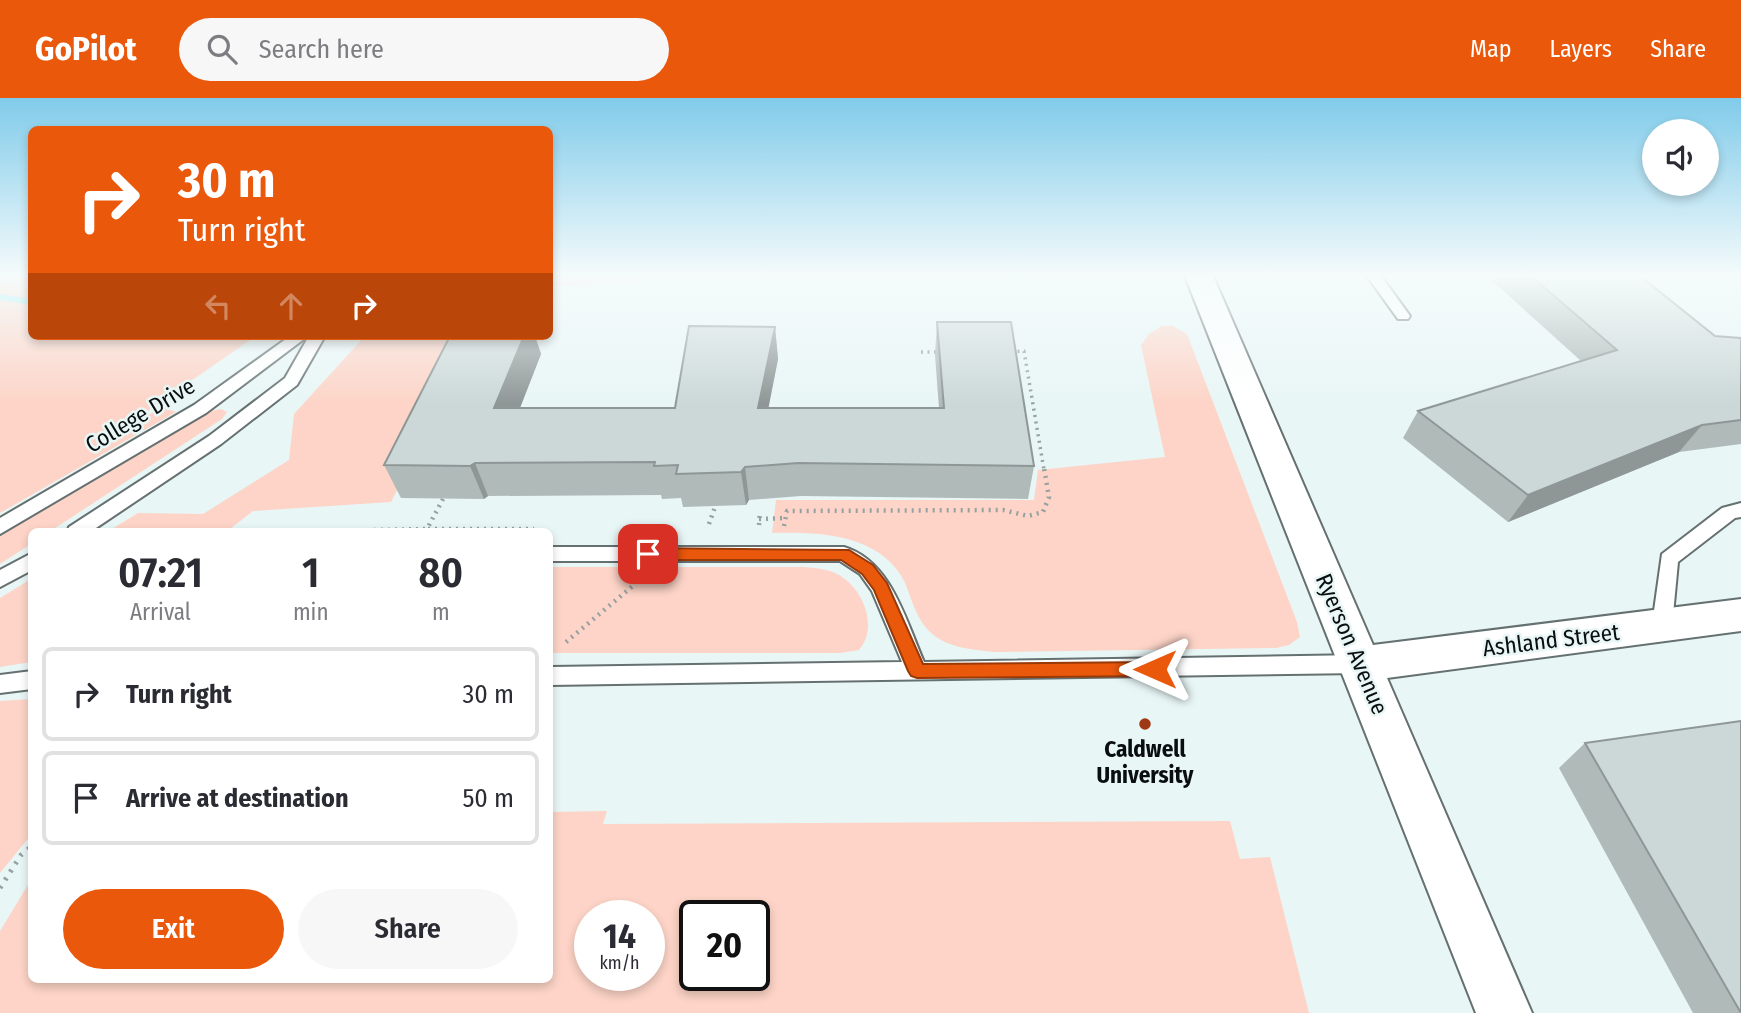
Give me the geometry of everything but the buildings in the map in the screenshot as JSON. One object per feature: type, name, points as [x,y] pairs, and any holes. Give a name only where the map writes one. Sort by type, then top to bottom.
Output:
[{"type":"street","name":"Ryerson Avenue","points":[[1217,319],[1504,1013]]},
{"type":"street","name":"Ashland Street","points":[[1361,664],[1741,615]]},
{"type":"lane","name":"College Drive","points":[[0,527],[200,409],[295,340]]},
{"type":"lane","points":[[82,528],[215,440],[291,381],[315,340]]},
{"type":"lane","points":[[1662,625],[1669,559],[1729,513],[1741,510]]},
{"type":"lane","points":[[553,554],[844,554],[867,569],[881,587],[917,671]]},
{"type":"lane","points":[[0,580],[28,562]]},
{"type":"lane","points":[[553,676],[1361,664]]},
{"type":"lane","points":[[0,684],[28,680]]},
{"type":"path","points":[[792,529],[783,529],[786,511],[1003,510],[1028,516],[1044,512],[1049,497],[1024,351],[999,352]]},
{"type":"path","points":[[921,352],[947,352]]},
{"type":"path","points":[[707,528],[715,507]]},
{"type":"path","points":[[760,519],[785,518]]},
{"type":"path","points":[[565,643],[635,584]]},
{"type":"path","points":[[0,888],[21,855],[28,849]]},
{"type":"shaded area","points":[[0,319],[28,319],[28,340],[250,340],[101,443],[162,407],[176,412],[0,513]]},
{"type":"shaded area","points":[[1162,326],[1173,326],[1187,334],[1297,622],[1300,637],[1289,645],[1276,648],[994,652],[969,649],[947,643],[929,631],[921,621],[900,574],[889,560],[875,550],[842,538],[824,535],[772,533],[776,500],[1034,500],[1038,470],[1165,457],[1141,345],[1149,334]]},
{"type":"shaded area","points":[[361,340],[472,340],[391,502],[253,511],[231,528],[114,528],[138,513],[203,514],[289,460],[294,414]]},
{"type":"shaded area","points":[[221,409],[227,412],[222,419],[55,528],[28,528],[28,546],[0,564],[0,534],[211,411]]},
{"type":"shaded area","points":[[553,567],[804,567],[830,571],[854,588],[861,598],[868,619],[865,641],[859,650],[840,653],[553,653]]},
{"type":"shaded area","points":[[28,581],[28,662],[0,667],[0,598]]},
{"type":"shaded area","points":[[28,699],[28,839],[0,873],[0,701]]},
{"type":"shaded area","points":[[607,811],[603,824],[1230,821],[1240,859],[1270,857],[1309,1013],[0,1013],[0,931],[28,885],[28,983],[553,983],[553,812]]},
{"type":"place","name":"Caldwell University","points":[[1145,724]]},
{"type":"route","points":[[648,554],[844,554],[867,569],[881,587],[917,671],[1155,669]]}]
